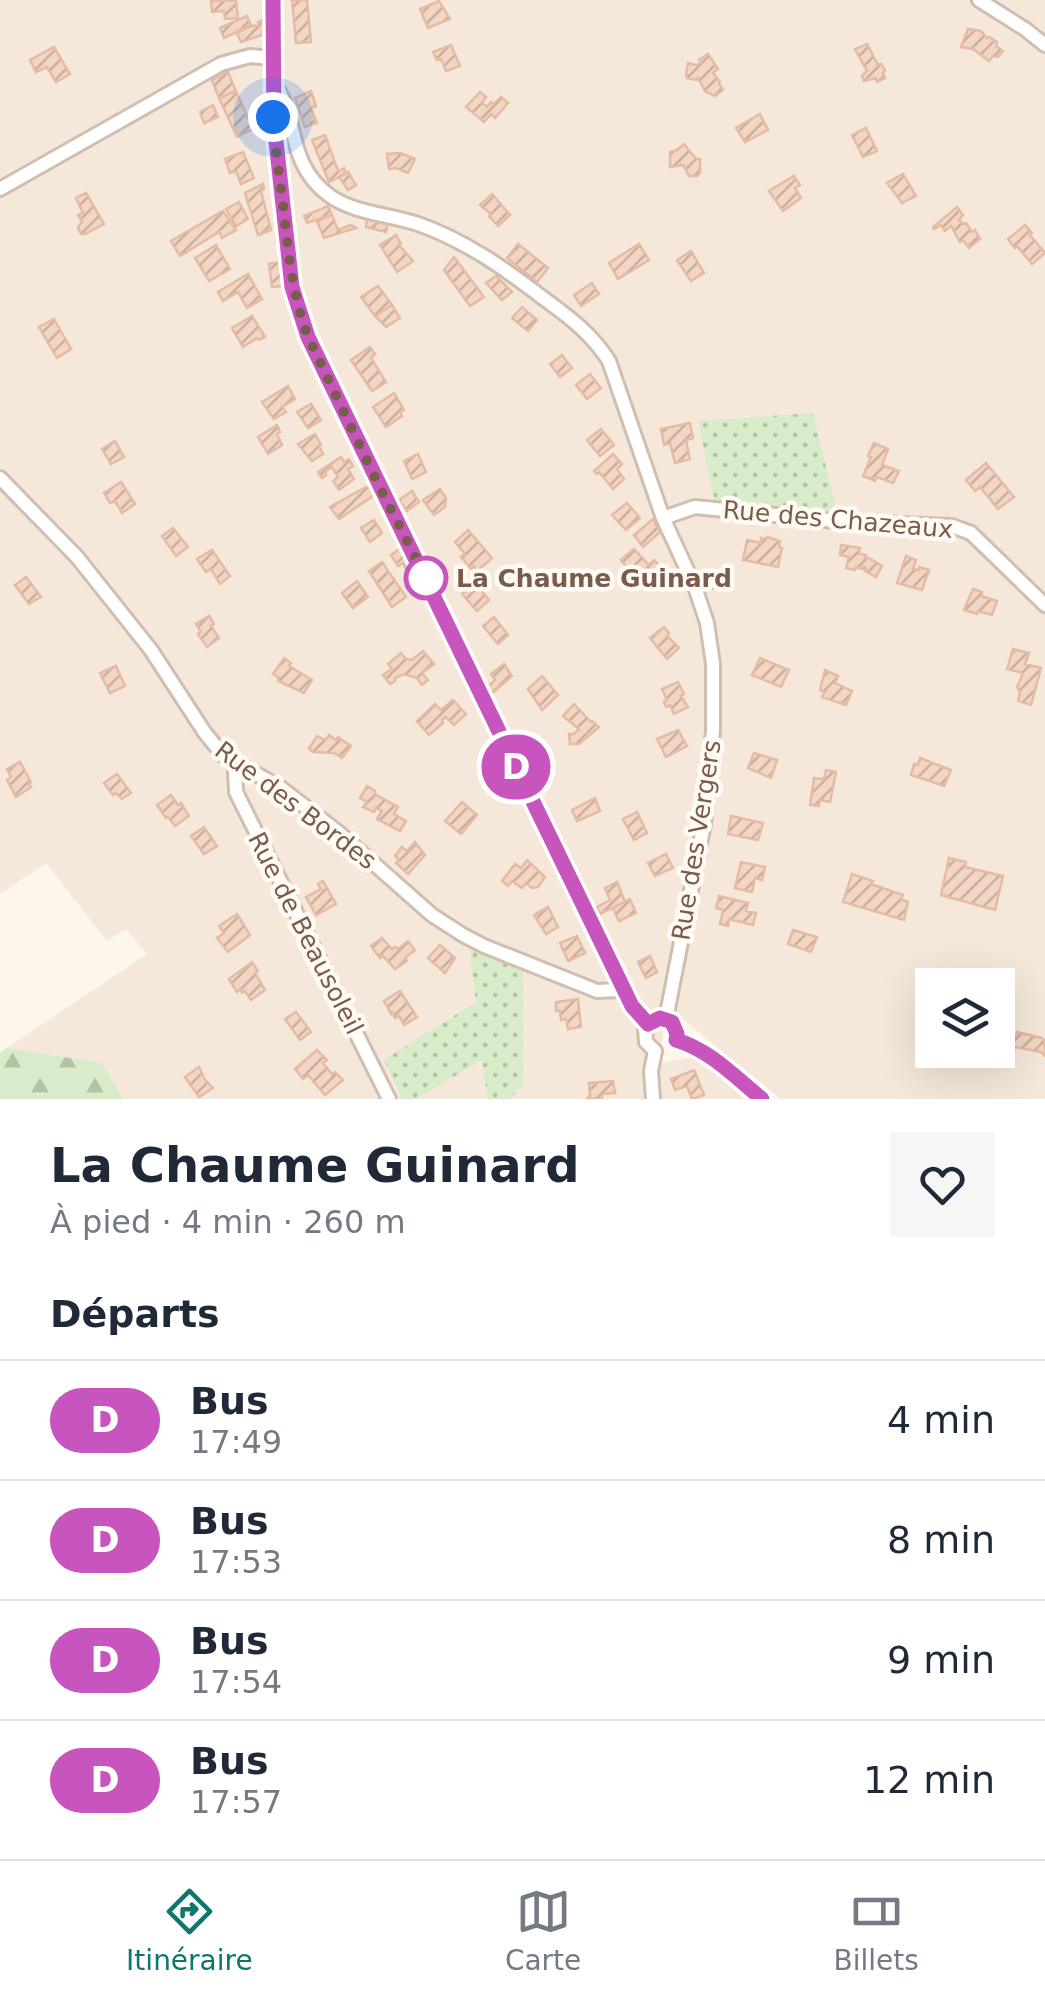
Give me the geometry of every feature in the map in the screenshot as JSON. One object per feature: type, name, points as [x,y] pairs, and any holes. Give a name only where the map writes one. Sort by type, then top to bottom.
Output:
[{"type":"street","points":[[273,0],[274,123],[292,287],[308,337],[632,1006],[648,1024]]},
{"type":"street","points":[[979,0],[1045,45]]},
{"type":"street","points":[[0,189],[221,64],[250,56],[272,58]]},
{"type":"street","name":"Rue des Vergers","points":[[272,82],[280,94],[304,168],[329,195],[351,208],[443,232],[504,267],[585,330],[609,361],[663,518],[695,587],[707,623],[712,664],[713,722],[704,824],[666,1019]]},
{"type":"street","name":"Rue des Bordes","points":[[0,478],[78,558],[150,650],[223,755],[281,788],[432,914],[464,936],[597,991],[624,988]]},
{"type":"street","name":"Rue des Chazeaux","points":[[663,518],[694,507],[846,522],[952,526],[971,533],[1045,605]]},
{"type":"street","name":"Rue de Beausoleil","points":[[237,764],[236,792],[389,1099]]},
{"type":"street","points":[[666,1019],[676,1027],[676,1040],[668,1050],[655,1051],[644,1036],[648,1024],[666,1019]]},
{"type":"street","points":[[676,1040],[706,1054],[762,1099]]},
{"type":"street","points":[[654,1099],[651,1071],[655,1051]]},
{"type":"shaded area","points":[[0,0],[1045,0],[1045,1099],[781,1099],[668,1007],[662,1063],[696,1057],[748,1099],[123,1099],[102,1063],[7,1048],[147,954],[126,929],[107,941],[46,863],[0,894]]},
{"type":"green space","points":[[813,413],[838,516],[715,503],[698,421]]},
{"type":"green space","points":[[470,949],[523,971],[523,1086],[509,1099],[488,1099],[482,1060],[416,1099],[402,1099],[384,1060],[476,1002]]},
{"type":"green space","points":[[7,1048],[102,1063],[123,1099],[0,1099],[0,1053]]},
{"type":"building","points":[[236,0],[238,18],[225,19],[224,11],[212,12],[211,1]]},
{"type":"building","points":[[292,0],[307,0],[311,42],[296,43]]},
{"type":"building","points":[[439,1],[450,19],[428,28],[420,9]]},
{"type":"building","points":[[247,16],[251,25],[224,38],[220,28]]},
{"type":"building","points":[[266,19],[262,35],[241,42],[237,33]]},
{"type":"building","points":[[968,29],[981,31],[1003,51],[989,61],[973,49],[961,47]]},
{"type":"building","points":[[867,44],[885,70],[885,78],[877,82],[876,78],[864,81],[862,76],[867,71],[855,49]]},
{"type":"building","points":[[451,45],[460,66],[446,71],[433,52]]},
{"type":"building","points":[[54,47],[70,74],[56,82],[47,67],[36,72],[30,60]]},
{"type":"building","points":[[708,54],[718,69],[713,73],[723,90],[715,96],[705,91],[698,78],[687,78],[686,74],[688,63],[697,65]]},
{"type":"building","points":[[228,72],[236,91],[219,98],[212,80]]},
{"type":"building","points":[[236,91],[253,129],[237,137],[219,98]]},
{"type":"building","points":[[311,91],[316,106],[311,108],[317,123],[305,127],[295,98]]},
{"type":"building","points":[[480,92],[486,97],[482,103],[487,107],[501,97],[508,103],[495,118],[491,114],[484,122],[466,107]]},
{"type":"building","points":[[213,105],[218,117],[204,123],[200,112]]},
{"type":"building","points":[[760,114],[768,130],[745,142],[736,128]]},
{"type":"building","points":[[866,128],[877,151],[863,157],[852,135]]},
{"type":"building","points":[[325,135],[338,171],[344,168],[345,174],[329,182],[312,140]]},
{"type":"building","points":[[684,144],[700,159],[697,176],[689,176],[683,165],[670,167],[670,152]]},
{"type":"building","points":[[243,152],[254,178],[241,184],[236,171],[230,173],[225,159]]},
{"type":"building","points":[[400,153],[415,159],[408,173],[389,169],[387,154]]},
{"type":"building","points":[[348,172],[356,185],[348,190],[339,177]]},
{"type":"building","points":[[903,174],[916,196],[902,203],[887,183]]},
{"type":"building","points":[[794,176],[801,198],[783,211],[769,191]]},
{"type":"building","points":[[263,184],[261,191],[271,230],[258,235],[245,193]]},
{"type":"building","points":[[86,193],[104,224],[81,234],[78,215],[83,213],[76,198]]},
{"type":"building","points":[[492,194],[510,215],[498,226],[480,205]]},
{"type":"building","points":[[239,202],[248,219],[236,226],[226,209]]},
{"type":"building","points":[[328,206],[332,215],[307,223],[304,216]]},
{"type":"building","points":[[957,207],[963,215],[959,220],[972,232],[975,230],[980,239],[969,248],[963,240],[960,242],[951,226],[945,231],[941,225],[933,227]]},
{"type":"building","points":[[223,211],[236,230],[222,238],[219,232],[180,256],[171,241]]},
{"type":"building","points":[[332,215],[338,230],[351,225],[356,228],[324,238],[317,221]]},
{"type":"building","points":[[367,218],[388,223],[386,232],[366,227]]},
{"type":"building","points":[[1025,225],[1045,253],[1032,264],[1008,239]]},
{"type":"building","points":[[396,235],[413,261],[397,272],[380,245]]},
{"type":"building","points":[[518,244],[548,268],[537,282],[507,258]]},
{"type":"building","points":[[639,244],[649,260],[618,279],[609,263]]},
{"type":"building","points":[[216,245],[230,269],[209,281],[195,258]]},
{"type":"building","points":[[691,251],[704,273],[691,281],[677,260]]},
{"type":"building","points":[[454,257],[484,297],[470,306],[444,270]]},
{"type":"building","points":[[280,262],[283,286],[272,287],[269,264]]},
{"type":"building","points":[[248,274],[262,299],[247,308],[238,292],[223,301],[218,292]]},
{"type":"building","points":[[496,276],[512,292],[502,300],[486,283]]},
{"type":"building","points":[[592,283],[599,294],[581,306],[574,295]]},
{"type":"building","points":[[378,286],[392,305],[375,316],[361,297]]},
{"type":"building","points":[[392,305],[400,318],[386,327],[375,316]]},
{"type":"building","points":[[522,307],[537,320],[528,331],[512,318]]},
{"type":"building","points":[[252,316],[265,337],[243,347],[232,328]]},
{"type":"building","points":[[54,319],[71,349],[57,358],[39,327]]},
{"type":"building","points":[[370,347],[375,354],[371,358],[386,382],[372,391],[351,360]]},
{"type":"building","points":[[562,355],[572,368],[560,377],[550,364]]},
{"type":"building","points":[[590,374],[601,388],[587,399],[576,385]]},
{"type":"building","points":[[288,386],[295,399],[282,407],[286,412],[274,419],[262,402]]},
{"type":"building","points":[[394,393],[404,410],[386,427],[373,407]]},
{"type":"building","points":[[311,404],[321,420],[308,428],[297,412]]},
{"type":"building","points":[[690,423],[693,438],[686,440],[690,459],[675,463],[670,443],[664,445],[661,429]]},
{"type":"building","points":[[277,425],[282,445],[268,454],[258,437]]},
{"type":"building","points":[[601,429],[614,445],[600,456],[587,440]]},
{"type":"building","points":[[315,434],[323,454],[312,461],[298,444]]},
{"type":"building","points":[[115,441],[124,457],[111,464],[102,449]]},
{"type":"building","points":[[874,443],[888,449],[882,465],[899,471],[893,483],[863,476]]},
{"type":"building","points":[[418,454],[426,472],[412,479],[404,461]]},
{"type":"building","points":[[613,454],[622,464],[617,469],[624,479],[613,489],[594,471]]},
{"type":"building","points":[[341,457],[344,462],[349,459],[353,466],[348,469],[354,479],[339,490],[333,481],[338,477],[332,467],[322,478],[318,472]]},
{"type":"building","points":[[986,463],[1014,497],[998,509],[980,487],[975,491],[966,480]]},
{"type":"building","points":[[121,482],[135,504],[122,513],[104,493]]},
{"type":"building","points":[[366,487],[373,488],[376,494],[339,519],[330,507]]},
{"type":"building","points":[[440,489],[446,498],[445,507],[434,515],[423,500]]},
{"type":"building","points":[[412,491],[419,502],[407,511],[399,500]]},
{"type":"building","points":[[627,503],[640,518],[626,530],[612,515]]},
{"type":"building","points":[[653,519],[660,532],[643,547],[634,535]]},
{"type":"building","points":[[374,520],[382,533],[370,542],[361,528]]},
{"type":"building","points":[[173,528],[188,547],[176,556],[162,536]]},
{"type":"building","points":[[468,530],[492,558],[477,571],[461,557],[465,554],[455,542]]},
{"type":"building","points":[[761,538],[780,541],[778,567],[743,560],[747,540],[761,543]]},
{"type":"building","points":[[841,545],[860,548],[859,553],[865,558],[882,566],[876,577],[865,571],[864,566],[846,568],[849,557],[840,555]]},
{"type":"building","points":[[401,548],[410,566],[406,568],[403,563],[398,566],[391,555]]},
{"type":"building","points":[[634,549],[649,565],[654,560],[665,572],[643,589],[621,560]]},
{"type":"building","points":[[212,550],[230,576],[220,584],[211,569],[206,572],[197,559]]},
{"type":"building","points":[[906,556],[916,560],[913,569],[929,570],[922,590],[897,583]]},
{"type":"building","points":[[382,562],[406,597],[392,607],[369,571]]},
{"type":"building","points":[[714,571],[717,587],[706,590],[704,573]]},
{"type":"building","points":[[26,577],[41,597],[29,604],[15,585]]},
{"type":"building","points":[[357,581],[368,597],[353,608],[342,593]]},
{"type":"building","points":[[476,583],[489,600],[477,611],[462,594]]},
{"type":"building","points":[[973,589],[997,601],[992,615],[964,610]]},
{"type":"building","points":[[209,616],[219,638],[207,647],[196,624]]},
{"type":"building","points":[[494,617],[508,635],[498,644],[483,626]]},
{"type":"building","points":[[664,627],[679,648],[667,659],[650,638]]},
{"type":"building","points":[[1013,649],[1029,653],[1025,664],[1041,668],[1031,705],[1018,701],[1017,687],[1023,673],[1007,669]]},
{"type":"building","points":[[423,651],[434,664],[422,673],[428,680],[422,685],[417,678],[404,674],[390,684],[383,675],[392,669],[388,664],[401,653],[412,660]]},
{"type":"building","points":[[284,658],[291,663],[289,666],[312,680],[304,693],[278,681],[273,674]]},
{"type":"building","points":[[760,658],[789,670],[781,687],[752,675]]},
{"type":"building","points":[[504,664],[512,676],[490,695],[487,688],[495,680],[491,674]]},
{"type":"building","points":[[116,666],[125,686],[110,693],[100,673]]},
{"type":"building","points":[[825,670],[838,676],[835,683],[852,691],[846,705],[822,697]]},
{"type":"building","points":[[542,676],[558,695],[542,710],[528,689]]},
{"type":"building","points":[[678,682],[688,707],[674,714],[670,705],[666,707],[662,689]]},
{"type":"building","points":[[453,700],[466,714],[454,725],[446,717],[429,735],[417,721],[435,704],[441,710]]},
{"type":"building","points":[[574,704],[599,727],[579,744],[570,744],[569,734],[579,729],[563,716]]},
{"type":"building","points":[[678,730],[687,746],[666,757],[657,739]]},
{"type":"building","points":[[329,735],[351,746],[342,758],[309,748],[317,736],[325,740]]},
{"type":"building","points":[[754,753],[777,760],[771,778],[748,768]]},
{"type":"building","points":[[920,758],[951,770],[944,786],[911,775]]},
{"type":"building","points":[[20,762],[31,787],[16,797],[7,780],[11,777],[7,769]]},
{"type":"building","points":[[826,770],[836,772],[830,802],[820,800],[819,806],[810,805],[814,778],[824,779]]},
{"type":"building","points":[[117,774],[131,793],[122,799],[104,783]]},
{"type":"building","points":[[367,786],[398,807],[394,814],[406,821],[400,831],[377,819],[382,811],[363,807],[367,802],[360,798]]},
{"type":"building","points":[[171,795],[189,816],[175,826],[157,805]]},
{"type":"building","points":[[595,798],[600,811],[577,821],[572,810]]},
{"type":"building","points":[[462,802],[477,815],[461,834],[445,821]]},
{"type":"building","points":[[637,812],[647,833],[634,840],[623,819]]},
{"type":"building","points":[[731,816],[763,823],[758,840],[728,834]]},
{"type":"building","points":[[204,827],[217,846],[204,854],[191,836]]},
{"type":"building","points":[[415,842],[425,855],[408,874],[396,863],[399,860],[395,856],[402,847],[407,851]]},
{"type":"building","points":[[666,854],[673,868],[655,876],[648,863]]},
{"type":"building","points":[[949,858],[966,862],[965,867],[1003,876],[995,910],[941,895]]},
{"type":"building","points":[[527,860],[545,877],[538,887],[526,883],[522,888],[512,881],[508,886],[502,881],[515,864],[521,868]]},
{"type":"building","points":[[741,862],[765,867],[762,880],[755,878],[752,892],[735,888]]},
{"type":"building","points":[[852,874],[903,895],[901,899],[908,902],[904,920],[843,902]]},
{"type":"building","points":[[323,881],[336,904],[316,915],[306,897],[321,889],[318,884]]},
{"type":"building","points":[[617,882],[625,902],[600,914],[597,907],[610,900],[605,888]]},
{"type":"building","points":[[719,896],[748,903],[746,911],[756,913],[753,925],[729,919],[728,926],[720,924],[723,910],[716,908]]},
{"type":"building","points":[[630,899],[636,913],[619,921],[613,908]]},
{"type":"building","points":[[548,907],[558,927],[546,934],[534,915]]},
{"type":"building","points":[[237,914],[250,935],[228,952],[217,938],[224,933],[219,926]]},
{"type":"building","points":[[793,930],[817,937],[811,952],[788,944]]},
{"type":"building","points":[[577,936],[585,953],[568,961],[560,943]]},
{"type":"building","points":[[382,938],[392,949],[408,941],[415,950],[395,969],[371,946]]},
{"type":"building","points":[[440,945],[455,958],[445,973],[428,958]]},
{"type":"building","points":[[650,956],[657,972],[646,978],[638,962]]},
{"type":"building","points":[[252,962],[265,990],[251,1000],[245,991],[237,992],[229,979]]},
{"type":"building","points":[[400,991],[417,1017],[404,1025],[384,1001]]},
{"type":"building","points":[[578,999],[581,1027],[568,1029],[566,1019],[561,1020],[560,1011],[556,1011],[556,1002]]},
{"type":"building","points":[[296,1012],[311,1032],[300,1040],[285,1019]]},
{"type":"building","points":[[1017,1032],[1042,1038],[1045,1056],[1015,1047]]},
{"type":"building","points":[[317,1050],[327,1060],[323,1063],[332,1074],[335,1072],[343,1080],[325,1095],[308,1075],[303,1079],[295,1069]]},
{"type":"building","points":[[199,1067],[213,1088],[199,1097],[185,1077]]},
{"type":"building","points":[[694,1070],[704,1095],[692,1099],[687,1086],[675,1090],[671,1079]]},
{"type":"building","points":[[613,1081],[615,1093],[602,1094],[602,1099],[587,1099],[589,1083]]},
{"type":"bus line","name":"D","points":[[273,0],[274,123],[286,242],[292,287],[308,337],[632,1006],[648,1024],[660,1018],[672,1022],[676,1040],[706,1054],[762,1099]]},
{"type":"place","name":"La Chaume Guinard","points":[[426,578]]},
{"type":"route","points":[[273,117],[286,242],[299,313],[426,578]]}]
